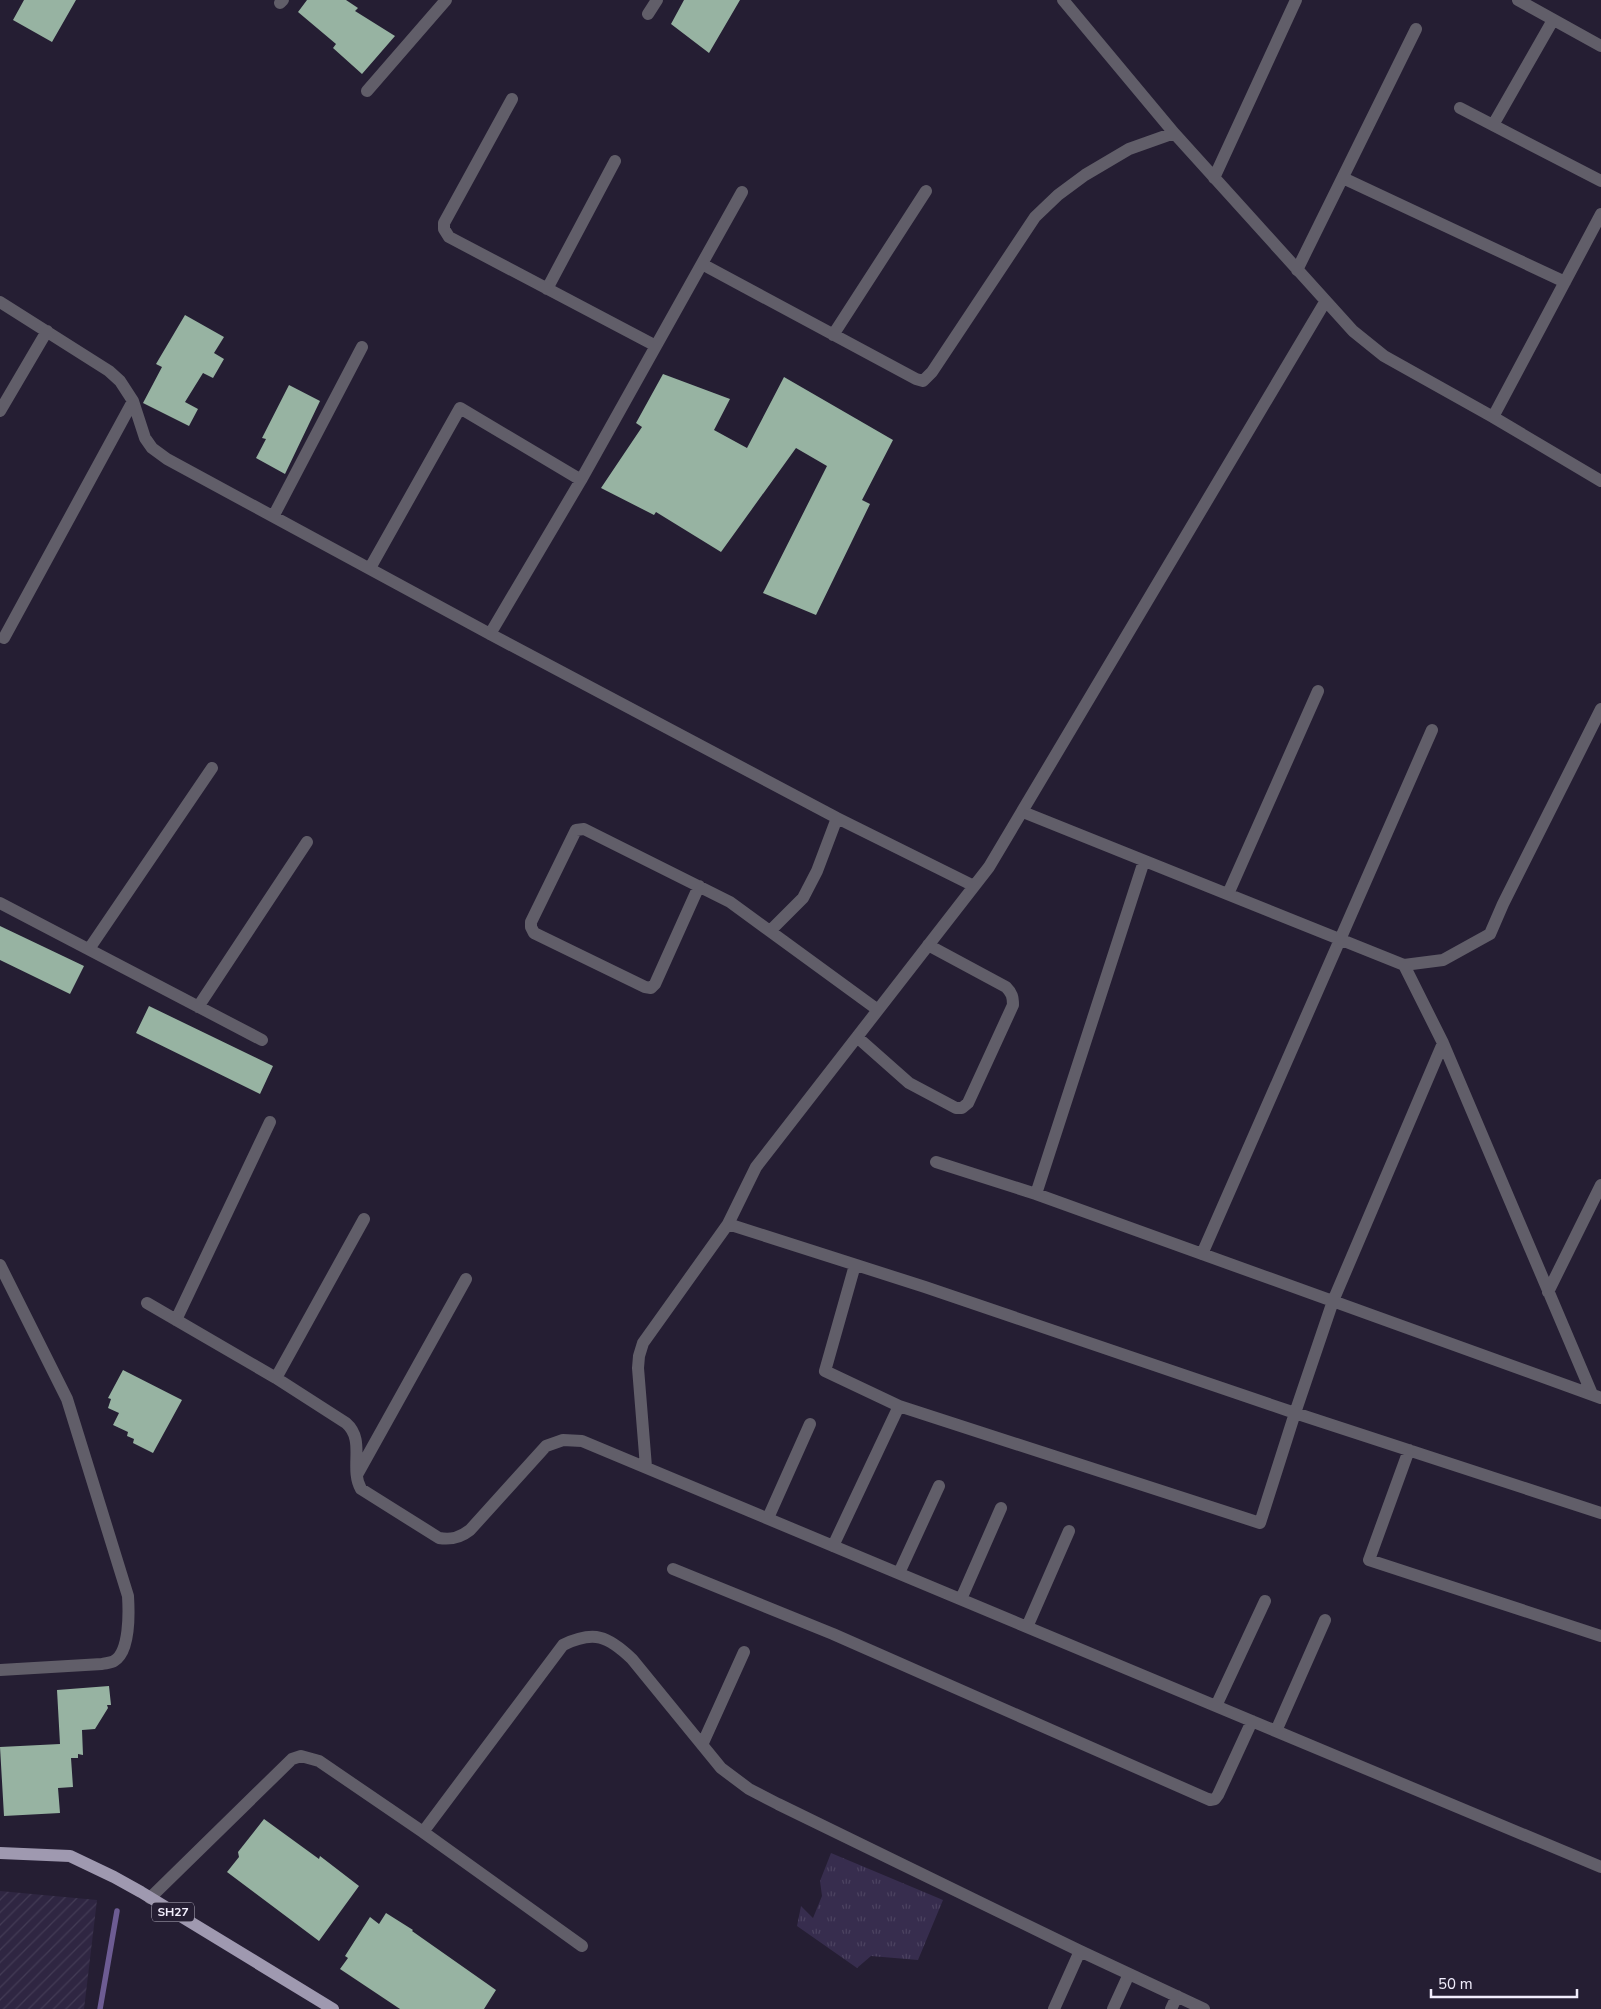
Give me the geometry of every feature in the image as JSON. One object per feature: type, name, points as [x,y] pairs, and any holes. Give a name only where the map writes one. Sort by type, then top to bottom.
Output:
[{"type":"main road","name":"SH27","points":[[0,1853],[70,1856],[114,1877],[333,2009]]},
{"type":"street","points":[[368,91],[446,0]]},
{"type":"street","points":[[648,14],[657,0]]},
{"type":"street","points":[[1063,0],[1174,133],[1353,331],[1384,356],[1493,417],[1601,481]]},
{"type":"street","points":[[1214,178],[1296,0]]},
{"type":"street","points":[[1518,0],[1601,46]]},
{"type":"street","points":[[1492,124],[1553,20]]},
{"type":"street","points":[[1297,270],[1416,29]]},
{"type":"street","points":[[512,99],[444,223],[444,229],[449,237],[656,346]]},
{"type":"street","points":[[1460,108],[1601,181]]},
{"type":"street","points":[[702,264],[916,379],[923,381],[932,372],[1034,217],[1058,195],[1085,175],[1129,149],[1174,133]]},
{"type":"street","points":[[547,288],[615,161]]},
{"type":"street","points":[[1343,178],[1565,282]]},
{"type":"street","points":[[490,634],[580,480],[742,192]]},
{"type":"street","points":[[833,335],[926,192]]},
{"type":"street","points":[[1493,417],[1601,214]]},
{"type":"street","points":[[0,302],[109,371],[120,381],[133,401],[145,438],[152,448],[167,459],[274,515],[490,634],[837,818],[974,886]]},
{"type":"street","points":[[646,1467],[639,1394],[639,1356],[649,1334],[728,1224],[756,1167],[989,868],[1325,302]]},
{"type":"street","points":[[0,411],[47,332]]},
{"type":"street","points":[[274,515],[362,347]]},
{"type":"street","points":[[4,638],[133,401]]},
{"type":"street","points":[[370,568],[460,408],[580,480]]},
{"type":"street","points":[[1228,894],[1318,691]]},
{"type":"street","points":[[1023,812],[1404,965],[1443,960],[1490,934],[1503,904],[1597,728],[1601,709]]},
{"type":"street","points":[[1202,1254],[1432,730]]},
{"type":"street","points":[[89,950],[212,768]]},
{"type":"street","points":[[770,931],[804,898],[818,871],[837,818]]},
{"type":"street","points":[[699,886],[655,984],[651,988],[645,987],[534,934],[531,928],[531,922],[574,833],[584,829],[699,886],[730,902],[878,1010]]},
{"type":"street","points":[[198,1007],[307,842]]},
{"type":"street","points":[[1036,1194],[1144,861]]},
{"type":"street","points":[[0,903],[262,1040]]},
{"type":"street","points":[[857,1037],[919,1089],[956,1108],[962,1108],[968,1103],[1013,1005],[1013,998],[1011,992],[1006,987],[928,946]]},
{"type":"street","points":[[1404,965],[1443,1044],[1548,1292],[1596,1396]]},
{"type":"street","points":[[855,1265],[826,1371],[899,1406],[1260,1523],[1294,1413],[1333,1301],[1443,1044]]},
{"type":"street","points":[[176,1320],[270,1122]]},
{"type":"street","points":[[936,1162],[1036,1194],[1596,1396]]},
{"type":"street","points":[[1548,1292],[1601,1185]]},
{"type":"street","points":[[276,1378],[364,1219]]},
{"type":"street","points":[[728,1224],[1294,1413],[1601,1512]]},
{"type":"street","points":[[0,1265],[67,1399],[128,1596],[129,1612],[124,1644],[120,1654],[114,1661],[102,1664],[0,1670]]},
{"type":"street","points":[[356,1475],[466,1279]]},
{"type":"street","points":[[147,1303],[276,1378],[352,1428],[356,1435],[356,1475],[358,1484],[366,1493],[433,1535],[451,1539],[470,1530],[540,1451],[554,1442],[564,1440],[582,1441],[1601,1867]]},
{"type":"street","points":[[833,1546],[899,1406]]},
{"type":"street","points":[[768,1518],[810,1424]]},
{"type":"street","points":[[1409,1450],[1369,1560],[1601,1636]]},
{"type":"street","points":[[899,1573],[939,1486]]},
{"type":"street","points":[[961,1600],[1001,1508]]},
{"type":"street","points":[[1027,1627],[1070,1531]]},
{"type":"street","points":[[673,1569],[833,1634],[1210,1800],[1215,1799],[1218,1795],[1252,1721]]},
{"type":"street","points":[[1216,1706],[1265,1601]]},
{"type":"street","points":[[1276,1731],[1325,1620]]},
{"type":"street","points":[[423,1832],[564,1645],[578,1638],[603,1638],[616,1644],[632,1659],[721,1768],[733,1778],[770,1800],[1080,1952],[1204,2009]]},
{"type":"street","points":[[702,1745],[744,1652]]},
{"type":"street","points":[[150,1898],[292,1759],[301,1756],[318,1761],[423,1832],[582,1946]]},
{"type":"street","points":[[1054,2009],[1080,1952]]},
{"type":"street","points":[[1113,2009],[1129,1974]]},
{"type":"street","points":[[1171,2009],[1177,1996]]},
{"type":"shaded area","points":[[0,1891],[97,1900],[84,2009],[0,2009]]},
{"type":"green space","points":[[831,1853],[943,1900],[918,1960],[871,1956],[857,1968],[797,1926],[801,1906],[813,1918],[822,1896],[820,1881]]},
{"type":"building","points":[[24,0],[76,0],[52,42],[13,20]]},
{"type":"building","points":[[307,0],[346,0],[358,8],[355,11],[395,36],[362,74],[333,48],[336,44],[298,12]]},
{"type":"building","points":[[684,0],[740,0],[709,53],[671,24]]},
{"type":"building","points":[[185,315],[224,337],[214,353],[224,359],[213,378],[203,373],[185,402],[198,409],[189,426],[143,403],[162,367],[156,364]]},
{"type":"building","points":[[663,374],[730,399],[714,430],[747,448],[784,377],[893,440],[862,500],[870,504],[816,615],[763,593],[827,466],[796,448],[721,552],[656,512],[654,515],[601,488],[642,427],[636,423]]},
{"type":"building","points":[[289,385],[320,401],[285,474],[256,458],[266,439],[262,438]]},
{"type":"building","points":[[0,926],[84,966],[70,994],[0,960]]},
{"type":"building","points":[[149,1006],[273,1066],[260,1094],[136,1033]]},
{"type":"building","points":[[123,1370],[182,1400],[153,1453],[133,1443],[134,1439],[127,1436],[128,1432],[113,1425],[119,1413],[108,1408],[111,1399],[108,1398]]},
{"type":"building","points":[[109,1686],[111,1705],[107,1705],[108,1708],[95,1729],[82,1730],[83,1755],[78,1754],[78,1758],[71,1758],[73,1787],[58,1788],[60,1813],[4,1816],[0,1747],[60,1744],[57,1690]]},
{"type":"building","points":[[264,1819],[319,1859],[320,1856],[359,1886],[319,1941],[227,1872],[239,1857],[238,1852]]},
{"type":"building","points":[[386,1913],[413,1930],[496,1990],[484,2009],[400,2009],[340,1969],[348,1958],[345,1956],[370,1917],[379,1924]]},
{"type":"waterway","points":[[100,2009],[117,1911]]}]
